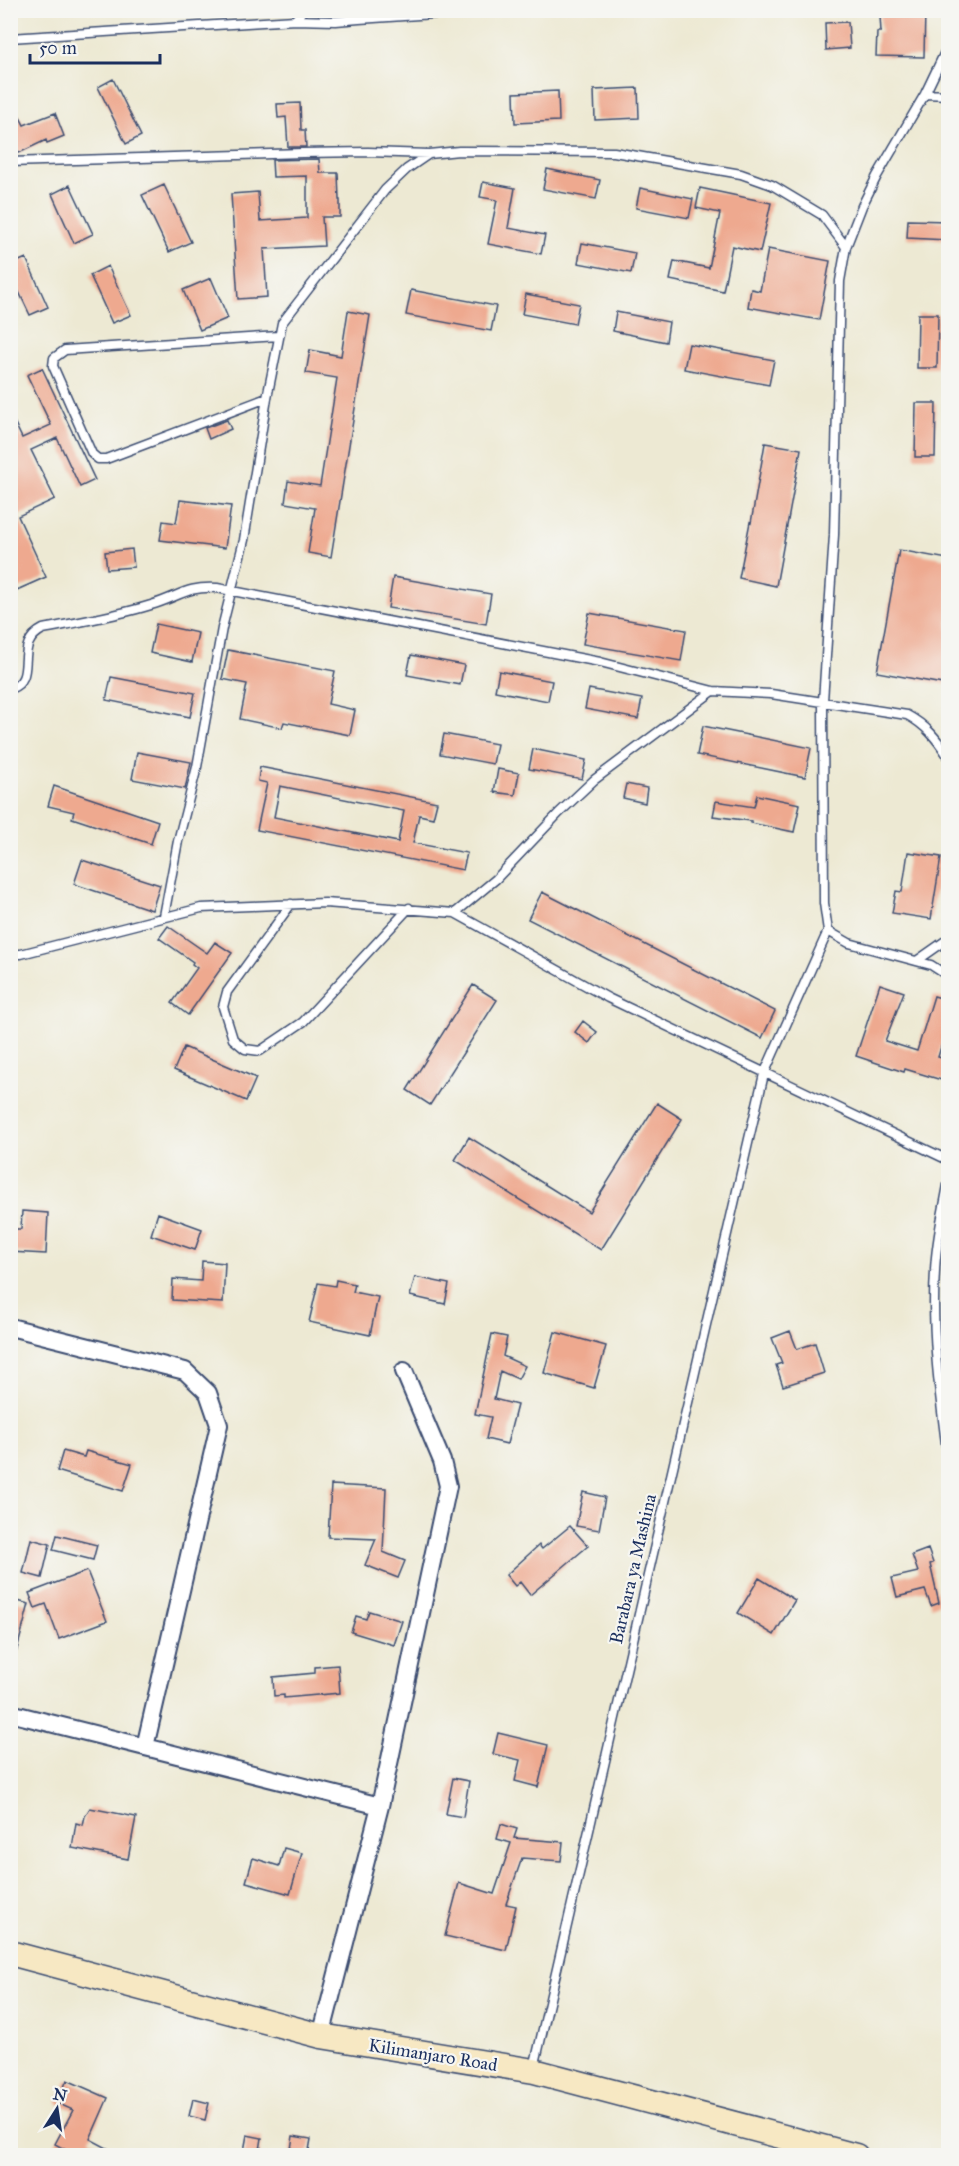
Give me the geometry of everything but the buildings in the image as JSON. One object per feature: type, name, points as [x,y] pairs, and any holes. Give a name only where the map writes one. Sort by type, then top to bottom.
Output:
[{"type":"main road","name":"Kilimanjaro Road","points":[[10,1953],[321,2036],[534,2071],[856,2156]]},
{"type":"street","points":[[10,1327],[185,1371],[208,1394],[219,1425],[145,1747]]},
{"type":"street","points":[[321,2036],[380,1806],[448,1486],[442,1461],[404,1371]]},
{"type":"street","points":[[10,1713],[380,1806]]},
{"type":"lane","points":[[295,20],[303,10]]},
{"type":"lane","points":[[10,38],[295,20],[336,21],[358,15],[493,10]]},
{"type":"lane","points":[[948,46],[925,94],[877,176],[846,247],[840,281],[834,535],[823,701],[825,903],[828,931],[849,943],[918,960],[948,976]]},
{"type":"lane","points":[[925,94],[948,94]]},
{"type":"lane","points":[[10,162],[302,153],[614,152],[741,174],[772,185],[822,215],[846,247]]},
{"type":"lane","points":[[164,916],[178,841],[197,766],[231,590],[244,540],[282,322],[385,190],[407,169],[429,154]]},
{"type":"lane","points":[[267,398],[106,459],[98,459],[92,454],[53,366],[54,358],[65,350],[279,336]]},
{"type":"lane","points":[[10,689],[19,686],[24,681],[26,649],[36,633],[43,629],[153,604],[183,591],[200,587],[231,590],[333,609],[600,662],[713,691],[771,694],[907,715],[921,723],[937,738],[948,756]]},
{"type":"lane","points":[[455,913],[496,879],[594,780],[713,691]]},
{"type":"lane","points":[[10,954],[21,954],[201,908],[325,903],[455,913],[608,998],[948,1160]]},
{"type":"lane","points":[[291,904],[227,992],[222,1007],[233,1039],[245,1049],[260,1051],[303,1022],[408,909]]},
{"type":"lane","name":"Barabara ya Mashina","points":[[534,2071],[764,1074],[828,931]]},
{"type":"lane","points":[[918,960],[948,939]]},
{"type":"lane","points":[[948,1185],[935,1269],[933,1307],[948,1459]]}]
